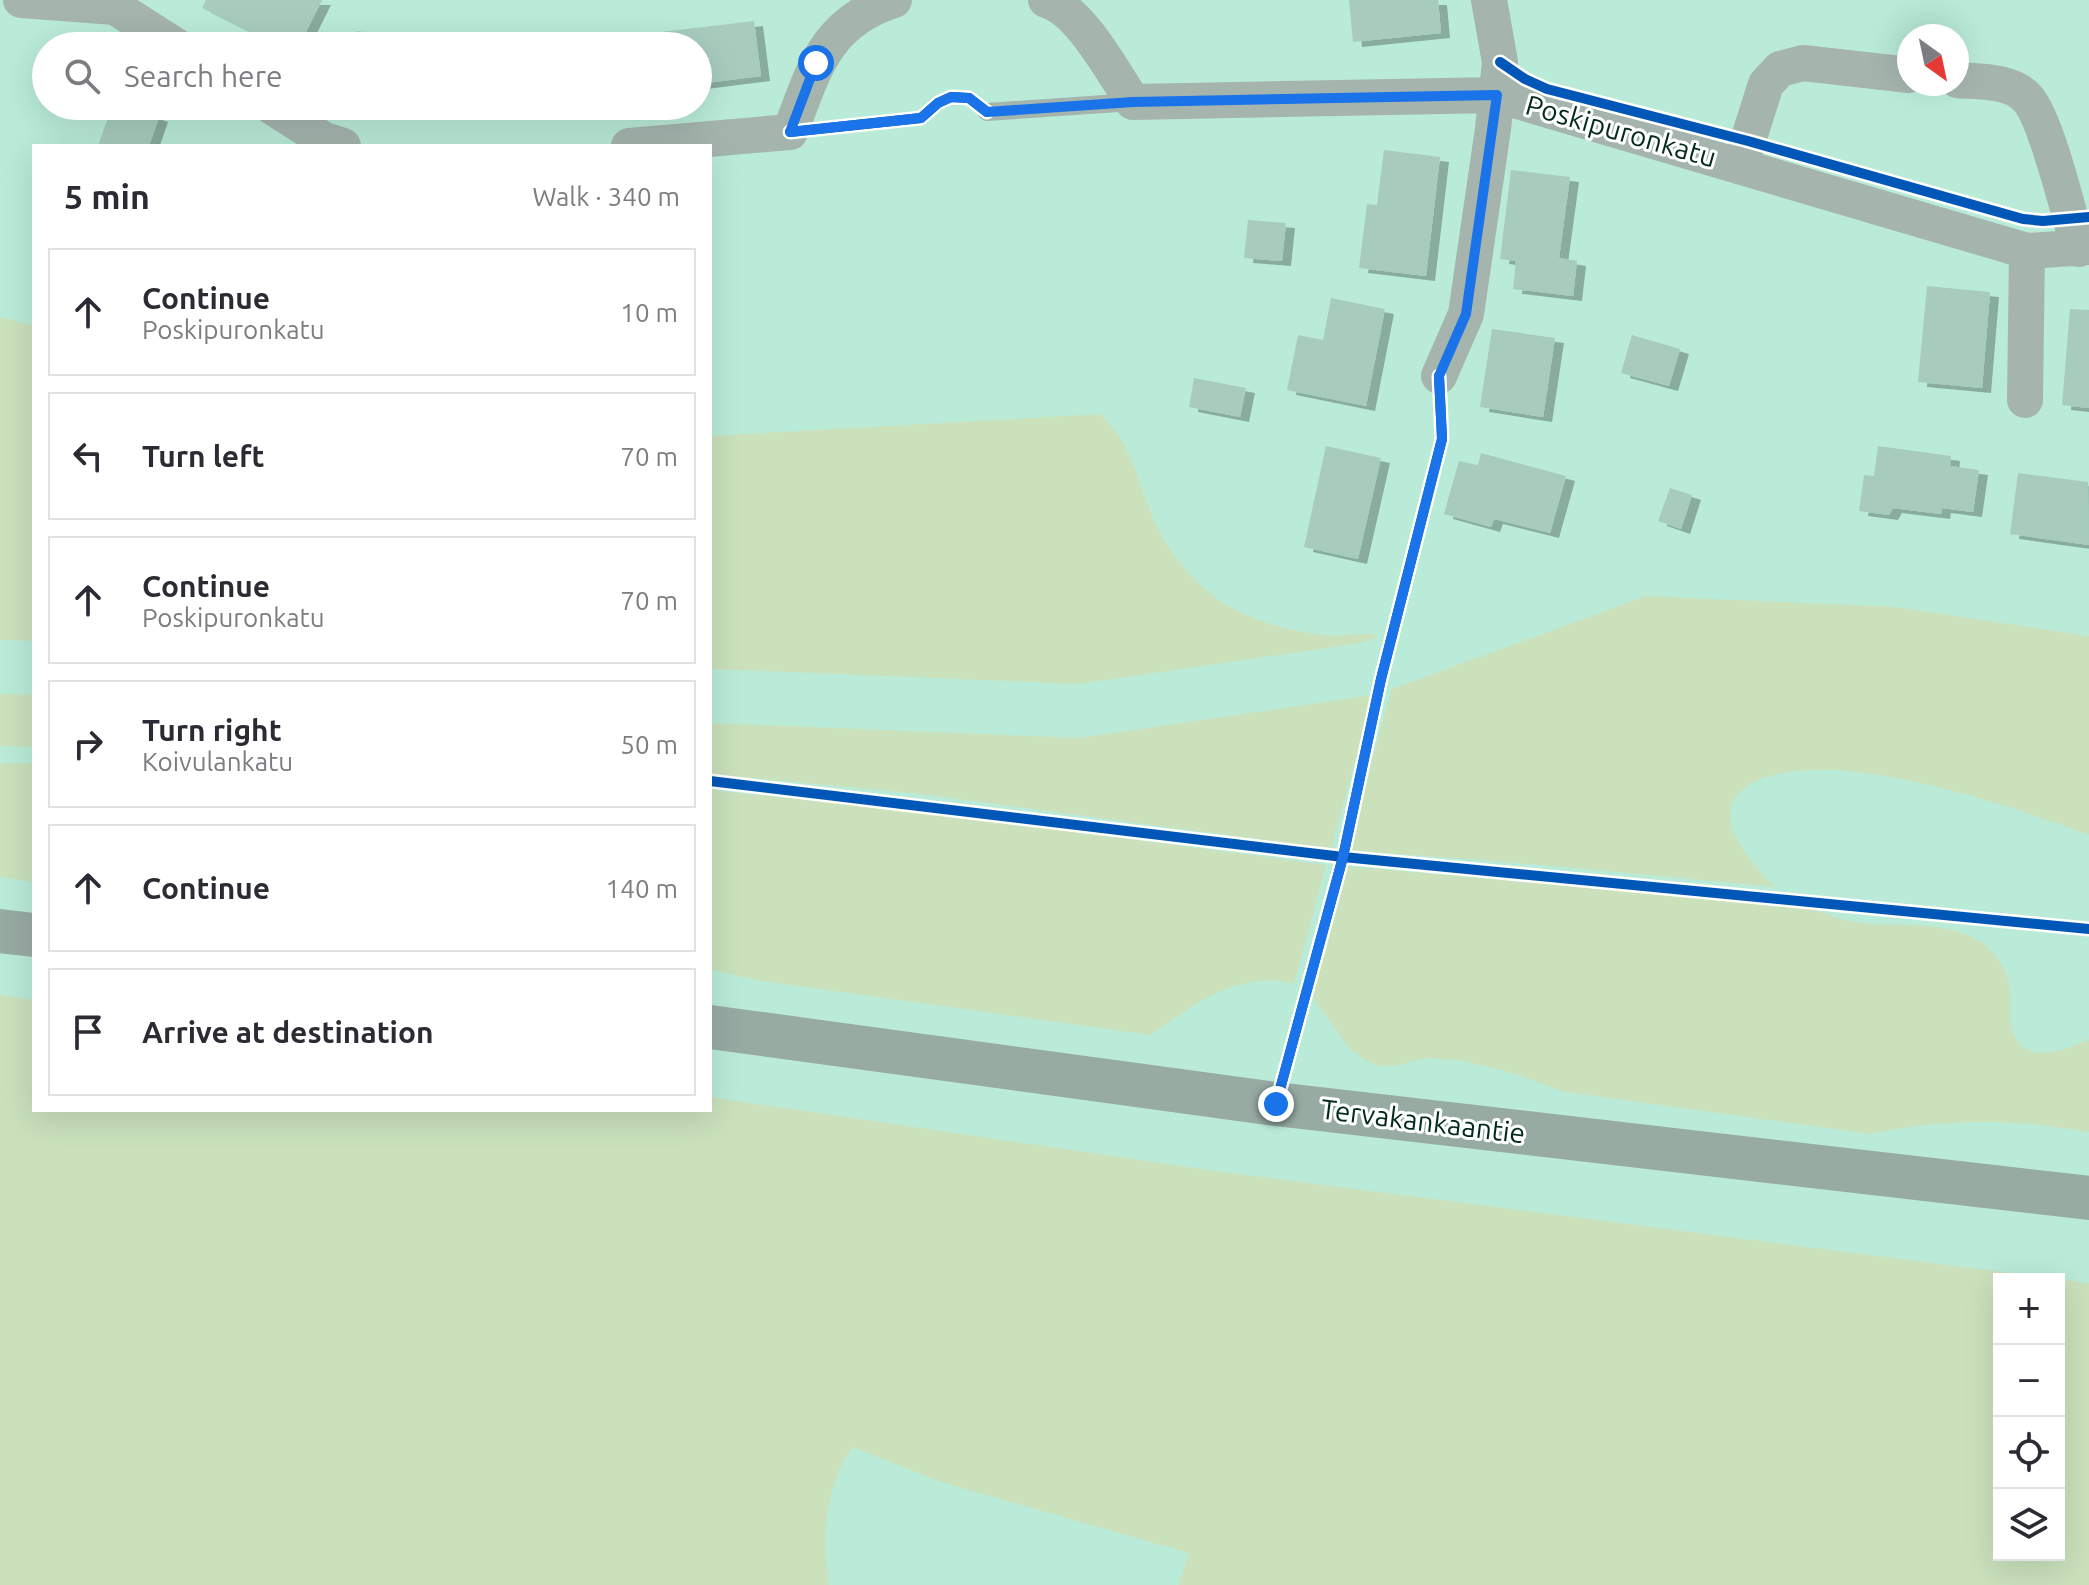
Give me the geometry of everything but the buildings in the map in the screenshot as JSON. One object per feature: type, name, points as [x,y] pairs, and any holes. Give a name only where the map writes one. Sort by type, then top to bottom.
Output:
[{"type":"street","points":[[21,0],[116,3],[156,32]]},
{"type":"street","points":[[652,144],[790,132],[816,63],[828,43],[857,15],[894,0]]},
{"type":"street","points":[[1046,0],[1055,3],[1079,24],[1133,102]]},
{"type":"street","points":[[1439,376],[1466,314],[1497,95],[1500,62],[1489,0]]},
{"type":"street","points":[[1740,166],[1766,84],[1780,69],[1803,63],[1897,74]]},
{"type":"street","points":[[1969,81],[2005,85],[2027,97],[2039,117],[2084,248]]},
{"type":"street","name":"Poskipuronkatu","points":[[1133,102],[1497,95],[2027,251],[2084,248]]},
{"type":"street","points":[[293,120],[324,140],[337,144]]},
{"type":"street","points":[[2025,400],[2027,251]]},
{"type":"street","points":[[0,931],[32,935]]},
{"type":"street","name":"Tervakankaantie","points":[[712,1027],[1276,1104],[2089,1198]]},
{"type":"lane","points":[[987,112],[1133,102]]},
{"type":"green space","points":[[0,317],[32,325],[32,641],[0,640]]},
{"type":"green space","points":[[1100,414],[1124,445],[1163,538],[1184,568],[1211,594],[1242,613],[1282,627],[1324,635],[1379,636],[1361,643],[1078,684],[712,669],[712,436]]},
{"type":"green space","points":[[1646,596],[1896,607],[2089,636],[2089,835],[2012,808],[1910,781],[1857,772],[1809,770],[1768,777],[1738,794],[1731,805],[1733,831],[1748,857],[1775,887],[1347,850],[1392,689]]},
{"type":"green space","points":[[0,694],[32,695],[32,747],[0,746]]},
{"type":"green space","points":[[1373,695],[1331,849],[921,794],[712,774],[712,723],[1078,738]]},
{"type":"green space","points":[[0,763],[32,763],[32,882],[0,877]]},
{"type":"green space","points":[[712,790],[920,811],[1326,865],[1294,984],[1255,981],[1236,986],[1200,1002],[1151,1035],[755,980],[712,969]]},
{"type":"green space","points":[[1343,866],[1789,904],[1855,922],[1953,930],[1981,942],[1996,956],[2003,968],[2010,987],[2012,1030],[2020,1045],[2038,1053],[2048,1053],[2089,1039],[2089,1132],[1980,1122],[1926,1125],[1871,1134],[1565,1092],[1506,1071],[1458,1060],[1426,1058],[1395,1066],[1366,1061],[1350,1049],[1309,993]]},
{"type":"green space","points":[[0,995],[32,1000],[32,1112],[712,1112],[712,1097],[1215,1171],[2011,1273],[1993,1273],[1993,1561],[2065,1561],[2065,1280],[2089,1283],[2089,1585],[1179,1585],[1189,1553],[941,1482],[852,1447],[836,1480],[827,1514],[829,1585],[0,1585]]},
{"type":"cycle path","points":[[1500,62],[1547,89],[1748,141],[2023,219],[2043,221],[2089,217]]},
{"type":"cycle path","points":[[790,132],[921,118],[938,103],[951,97],[969,98],[987,112]]},
{"type":"cycle path","points":[[1276,1104],[1343,857],[1381,679],[1442,439],[1439,376]]},
{"type":"cycle path","points":[[712,781],[1343,857],[2089,929]]},
{"type":"route","points":[[816,63],[790,132],[921,118],[938,103],[951,97],[969,98],[987,112],[1133,102],[1497,95],[1466,314],[1439,376],[1442,439],[1381,679],[1343,857],[1276,1104]]}]
